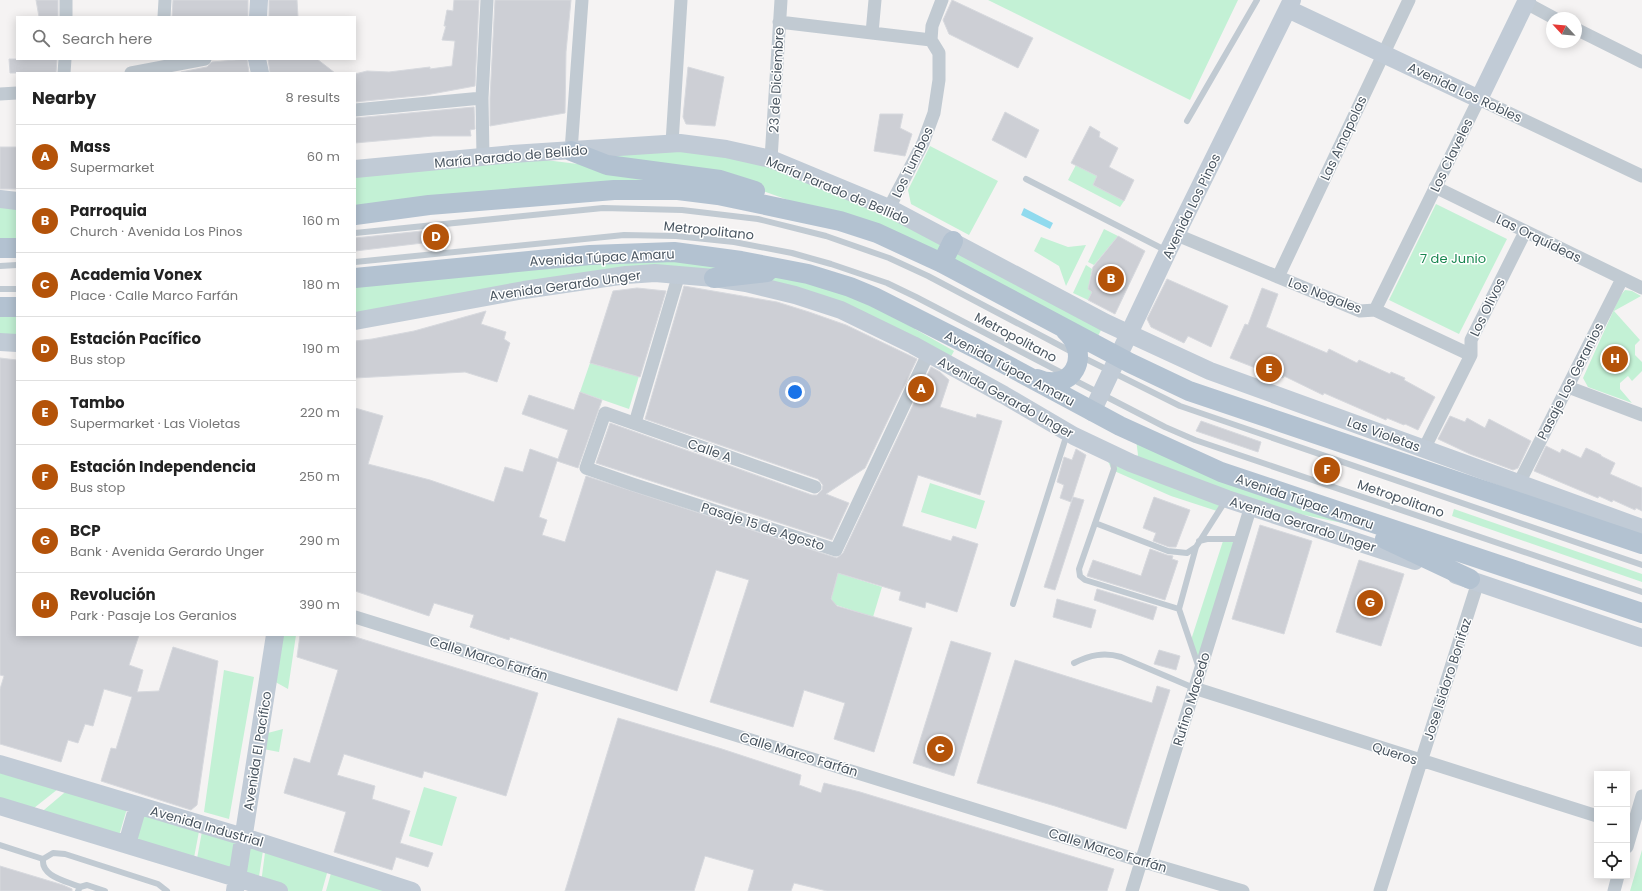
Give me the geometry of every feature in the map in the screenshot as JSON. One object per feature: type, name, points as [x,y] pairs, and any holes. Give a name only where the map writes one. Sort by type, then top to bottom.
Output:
[{"type":"main road","points":[[571,151],[607,165],[720,180],[877,233],[942,263],[1060,327],[1114,364],[1189,391],[1642,544]]},
{"type":"main road","points":[[356,214],[429,205],[614,190],[678,190],[718,195],[840,221]]},
{"type":"main road","points":[[942,263],[953,241]]},
{"type":"main road","points":[[0,248],[16,248]]},
{"type":"main road","name":"Avenida Túpac Amaru","points":[[356,278],[590,255],[674,252],[741,260],[787,269],[850,287],[874,297],[942,330],[1092,412],[1221,472],[1642,613]]},
{"type":"main road","points":[[714,278],[787,269]]},
{"type":"main road","points":[[0,307],[16,307]]},
{"type":"main road","points":[[1026,375],[1046,383],[1061,381],[1069,377],[1076,368],[1079,356],[1078,348],[1074,340],[1060,327]]},
{"type":"main road","points":[[1303,500],[1474,581]]},
{"type":"street","points":[[66,0],[66,16]]},
{"type":"street","points":[[164,16],[165,0]]},
{"type":"street","points":[[258,16],[259,0]]},
{"type":"street","points":[[483,157],[482,98],[487,0]]},
{"type":"street","points":[[571,151],[582,0]]},
{"type":"street","points":[[672,143],[681,0]]},
{"type":"street","name":"23 de Diciembre","points":[[771,159],[781,0]]},
{"type":"street","points":[[872,33],[875,0]]},
{"type":"street","points":[[780,22],[931,40],[932,26],[942,0]]},
{"type":"street","name":"Las Amapolas","points":[[1278,276],[1409,0]]},
{"type":"street","points":[[1527,2],[1546,13]]},
{"type":"street","name":"Los Claveles","points":[[1375,310],[1527,2]]},
{"type":"street","name":"Avenida Los Robles","points":[[1290,4],[1383,54],[1642,176]]},
{"type":"street","name":"Avenida Los Pinos","points":[[1092,412],[1168,251],[1290,4]]},
{"type":"street","points":[[1582,32],[1642,62]]},
{"type":"street","name":"Los Tumbos","points":[[889,208],[923,143],[934,113],[939,80],[939,53],[931,40]]},
{"type":"street","points":[[64,72],[65,60]]},
{"type":"street","points":[[134,72],[160,63],[194,60]]},
{"type":"street","points":[[257,60],[260,72]]},
{"type":"street","points":[[0,94],[16,93]]},
{"type":"street","points":[[356,110],[482,98]]},
{"type":"street","name":"María Parado de Bellido","points":[[356,169],[483,157],[672,143],[726,149],[771,159],[889,208],[1106,323],[1129,333]]},
{"type":"street","name":"Las Orquídeas","points":[[1435,188],[1642,288]]},
{"type":"street","points":[[0,199],[16,201]]},
{"type":"street","name":"Los Olivos","points":[[1424,449],[1471,355],[1470,340],[1525,232]]},
{"type":"street","name":"Los Nogales","points":[[1177,235],[1360,311],[1375,310],[1471,355]]},
{"type":"street","name":"Avenida Gerardo Unger","points":[[356,321],[580,281],[655,273],[679,274],[753,284],[795,295],[835,308],[928,354],[1068,432],[1131,463],[1227,499],[1642,638]]},
{"type":"street","points":[[635,423],[679,274]]},
{"type":"street","name":"Pasaje Los Geranios","points":[[1519,483],[1622,279]]},
{"type":"street","name":"Las Violetas","points":[[1129,333],[1210,371],[1642,528]]},
{"type":"street","points":[[0,342],[16,343]]},
{"type":"street","name":"Pasaje 15 de Agosto","points":[[605,413],[586,468],[836,550],[928,354]]},
{"type":"street","points":[[1568,386],[1642,415]]},
{"type":"street","name":"Calle A","points":[[605,413],[815,487]]},
{"type":"street","name":"Rufino Macedo","points":[[1132,891],[1251,506]]},
{"type":"street","name":"Jose Isidoro Bonifaz","points":[[1380,891],[1421,761],[1474,581]]},
{"type":"street","name":"Calle Marco Farfán","points":[[356,617],[1141,861],[1243,891]]},
{"type":"street","name":"Avenida El Pacífico","points":[[236,884],[275,636]]},
{"type":"street","name":"Queros","points":[[1194,688],[1594,815]]},
{"type":"street","name":"Avenida Industrial","points":[[0,764],[244,837],[396,888],[412,891]]},
{"type":"street","points":[[1628,843],[1642,796]]},
{"type":"street","points":[[0,806],[127,844],[236,884],[279,891]]},
{"type":"street","points":[[127,844],[138,806]]},
{"type":"street","points":[[1614,891],[1617,879]]},
{"type":"lane","points":[[1187,122],[1257,0]]},
{"type":"lane","points":[[1026,179],[1168,251]]},
{"type":"lane","name":"Metropolitano","points":[[356,233],[603,208],[682,210],[758,219],[826,236],[889,258],[928,276],[1079,356],[1114,364],[1180,406],[1642,565]]},
{"type":"lane","name":"Metropolitano","points":[[356,262],[618,235],[676,236],[734,242],[792,253],[888,283],[1100,394],[1165,427],[1195,440],[1642,592]]},
{"type":"lane","points":[[0,266],[16,265]]},
{"type":"lane","points":[[0,289],[16,289]]},
{"type":"lane","points":[[1013,604],[1068,432]]},
{"type":"lane","points":[[1100,449],[1113,462],[1114,469],[1079,570],[1082,579],[1179,609]]},
{"type":"lane","points":[[1200,670],[1179,609],[1196,547],[1227,499]]},
{"type":"lane","points":[[1095,523],[1168,551],[1187,553],[1196,547]]},
{"type":"lane","points":[[1199,541],[1207,539],[1241,539]]},
{"type":"lane","points":[[1074,662],[1092,655],[1110,654],[1121,657],[1194,688]]},
{"type":"lane","points":[[0,845],[43,859],[53,854],[65,854],[158,884],[167,891]]},
{"type":"lane","points":[[43,859],[42,863],[47,872],[79,889],[87,885],[105,891]]},
{"type":"green space","points":[[988,0],[1238,0],[1190,100]]},
{"type":"green space","points":[[673,145],[770,162],[947,242],[941,255],[763,191],[546,154]]},
{"type":"green space","points":[[930,146],[998,181],[969,235],[911,204],[908,190]]},
{"type":"green space","points":[[513,156],[667,175],[723,185],[356,212],[356,172]]},
{"type":"green space","points":[[1076,165],[1097,176],[1093,185],[1124,201],[1120,207],[1068,180]]},
{"type":"green space","points":[[0,202],[16,203],[16,245],[0,245]]},
{"type":"green space","name":"7 de Junio","points":[[1436,204],[1507,239],[1459,334],[1389,300]]},
{"type":"green space","points":[[1104,229],[1118,236],[1094,265],[1088,262]]},
{"type":"green space","points":[[1041,237],[1068,247],[1086,245],[1066,286],[1059,266],[1034,251]]},
{"type":"green space","points":[[957,250],[1104,324],[1095,342],[956,268],[953,254]]},
{"type":"green space","points":[[673,253],[769,269],[655,271],[356,319],[356,281]]},
{"type":"green space","points":[[1086,265],[1092,269],[1088,289],[1092,292],[1088,300],[1073,293]]},
{"type":"green space","points":[[788,271],[919,321],[915,329],[954,351],[948,362],[749,281]]},
{"type":"green space","points":[[1625,290],[1632,291],[1641,296],[1614,311],[1640,340],[1635,345],[1635,355],[1642,362],[1642,371],[1632,381],[1628,376],[1620,383],[1620,389],[1632,403],[1588,387],[1583,378],[1620,296]]},
{"type":"green space","points":[[16,313],[16,339],[0,337],[0,314]]},
{"type":"green space","points":[[590,363],[639,376],[629,409],[580,392]]},
{"type":"green space","points":[[1136,439],[1347,524],[1252,504],[1135,462],[1138,455]]},
{"type":"green space","points":[[1104,453],[1225,500],[1217,511],[1171,496],[1112,470]]},
{"type":"green space","points":[[930,483],[985,501],[976,529],[921,512]]},
{"type":"green space","points":[[1454,509],[1642,574],[1642,582],[1452,516]]},
{"type":"green space","points":[[1223,541],[1238,541],[1200,662],[1191,640]]},
{"type":"green space","points":[[838,573],[882,587],[873,617],[830,603]]},
{"type":"green space","points":[[276,636],[296,636],[288,689],[270,679]]},
{"type":"green space","points":[[224,670],[254,677],[229,819],[204,812]]},
{"type":"green space","points":[[283,729],[279,752],[258,748],[260,735]]},
{"type":"green space","points":[[0,767],[63,785],[29,812],[0,803]]},
{"type":"green space","points":[[424,787],[457,797],[442,846],[409,836]]},
{"type":"green space","points":[[70,788],[128,805],[118,839],[38,815]]},
{"type":"green space","points":[[132,806],[200,826],[193,863],[122,841]]},
{"type":"green space","points":[[203,826],[243,837],[236,876],[196,864]]},
{"type":"green space","points":[[245,839],[264,844],[258,883],[239,877]]},
{"type":"green space","points":[[266,845],[329,866],[322,891],[286,891],[261,883]]},
{"type":"green space","points":[[1642,850],[1642,891],[1630,891]]},
{"type":"green space","points":[[333,866],[412,891],[326,891]]},
{"type":"water","points":[[1024,208],[1053,223],[1050,229],[1021,215]]},
{"type":"building","points":[[36,0],[58,0],[58,16],[39,16]]},
{"type":"building","points":[[173,0],[248,0],[248,16],[172,16]]},
{"type":"building","points":[[269,0],[297,0],[298,16],[269,16]]},
{"type":"building","points":[[454,0],[479,0],[475,86],[426,95],[356,102],[356,74],[367,71],[389,72],[452,66],[455,41],[442,40],[446,26],[444,26],[447,10],[453,11]]},
{"type":"building","points":[[495,0],[571,0],[566,52],[565,113],[490,126]]},
{"type":"building","points":[[952,0],[1033,38],[1018,68],[949,34],[943,20]]},
{"type":"building","points":[[9,59],[57,60],[56,72],[10,73]]},
{"type":"building","points":[[247,60],[249,72],[181,72],[207,67],[212,62]]},
{"type":"building","points":[[268,60],[318,60],[334,72],[270,72]]},
{"type":"building","points":[[688,67],[724,77],[715,126],[686,124],[683,117]]},
{"type":"building","points":[[474,107],[475,129],[470,130],[471,136],[433,136],[356,143],[356,118]]},
{"type":"building","points":[[1005,112],[1039,130],[1026,158],[992,140]]},
{"type":"building","points":[[880,114],[903,114],[900,128],[912,134],[905,156],[874,151]]},
{"type":"building","points":[[1090,126],[1100,132],[1099,137],[1118,148],[1109,167],[1134,180],[1124,201],[1093,185],[1097,176],[1071,163]]},
{"type":"building","points":[[0,147],[16,147],[16,189],[0,189]]},
{"type":"building","points":[[422,231],[423,243],[356,251],[356,238]]},
{"type":"building","points":[[1118,236],[1145,251],[1115,314],[1088,300],[1092,292],[1088,289],[1093,267]]},
{"type":"building","points":[[1167,279],[1228,306],[1211,347],[1188,336],[1184,343],[1151,327],[1147,319]]},
{"type":"building","points":[[684,286],[777,302],[809,312],[846,325],[917,359],[865,468],[826,494],[849,503],[832,540],[596,463],[610,423],[812,495],[817,495],[822,490],[823,485],[818,479],[645,419]]},
{"type":"building","points":[[637,288],[666,291],[640,377],[590,363],[613,291]]},
{"type":"building","points":[[1262,288],[1278,294],[1266,327],[1327,353],[1329,349],[1357,363],[1359,360],[1390,374],[1391,372],[1405,378],[1404,380],[1435,397],[1418,430],[1387,418],[1386,420],[1324,393],[1323,395],[1284,376],[1283,378],[1230,358],[1245,324],[1248,325]]},
{"type":"building","points":[[486,311],[481,324],[506,332],[504,339],[510,343],[497,382],[465,372],[356,378],[356,341],[414,331]]},
{"type":"building","points":[[0,358],[16,360],[16,636],[139,636],[129,665],[143,670],[137,692],[159,691],[173,647],[218,661],[197,805],[191,810],[101,781],[111,748],[116,749],[132,697],[104,689],[93,726],[85,724],[78,743],[68,740],[61,762],[0,744],[0,689],[4,676],[0,675]]},
{"type":"building","points":[[931,367],[940,372],[949,380],[940,407],[976,418],[977,414],[1002,421],[980,495],[918,475],[902,526],[951,541],[953,536],[978,544],[957,612],[926,602],[925,608],[899,600],[901,592],[838,573],[831,599],[837,606],[912,628],[874,752],[834,739],[845,703],[804,690],[793,727],[710,702],[749,580],[716,570],[677,691],[510,637],[509,640],[470,627],[474,615],[434,603],[429,616],[356,591],[356,408],[383,416],[368,464],[430,480],[494,502],[505,467],[523,472],[530,449],[558,459],[568,430],[522,414],[529,395],[574,410],[580,392],[602,400],[578,468],[557,461],[539,517],[547,520],[542,535],[565,542],[586,476],[837,558],[843,553]]},
{"type":"building","points":[[1450,416],[1465,422],[1467,418],[1485,428],[1489,419],[1531,441],[1518,468],[1513,470],[1470,454],[1438,439]]},
{"type":"building","points":[[1201,421],[1261,442],[1258,452],[1196,431]]},
{"type":"building","points":[[1546,446],[1560,453],[1562,449],[1581,458],[1586,448],[1615,463],[1610,474],[1642,488],[1642,511],[1636,508],[1635,510],[1613,500],[1612,502],[1599,496],[1598,498],[1534,471]]},
{"type":"building","points":[[1076,449],[1086,455],[1071,502],[1060,498],[1064,485],[1057,482],[1064,457],[1072,460]]},
{"type":"building","points":[[1073,497],[1084,500],[1055,590],[1044,587]]},
{"type":"building","points":[[1154,497],[1190,510],[1176,547],[1169,547],[1153,541],[1156,533],[1143,528]]},
{"type":"building","points":[[1260,525],[1312,541],[1284,634],[1232,619]]},
{"type":"building","points":[[1150,549],[1173,556],[1172,559],[1178,561],[1165,600],[1087,576],[1093,560],[1141,576]]},
{"type":"building","points":[[1359,560],[1404,574],[1381,646],[1336,632]]},
{"type":"building","points":[[1097,589],[1157,607],[1153,620],[1094,600]]},
{"type":"building","points":[[1057,599],[1096,610],[1091,628],[1053,617]]},
{"type":"building","points":[[300,636],[352,636],[538,693],[506,796],[424,771],[422,778],[344,754],[337,775],[375,786],[372,799],[410,811],[400,843],[433,853],[428,867],[396,857],[392,870],[334,852],[346,812],[284,793],[294,758],[310,763],[338,670],[297,657]]},
{"type":"building","points":[[951,641],[991,653],[954,776],[913,763]]},
{"type":"building","points":[[1159,650],[1180,656],[1176,670],[1154,664]]},
{"type":"building","points":[[1015,660],[1152,703],[1157,686],[1170,690],[1126,829],[977,783]]},
{"type":"building","points":[[618,718],[722,749],[801,775],[799,785],[821,793],[824,783],[860,792],[1114,869],[1107,891],[827,891],[794,883],[791,891],[748,891],[754,870],[705,856],[694,891],[565,891]]},
{"type":"building","points":[[0,866],[63,885],[72,889],[72,891],[0,891]]},
{"type":"place","name":"Estación Pacífico","points":[[436,237]]},
{"type":"place","name":"Parroquia","points":[[1111,279]]},
{"type":"place","name":"Revolución","points":[[1615,359]]},
{"type":"place","name":"Tambo","points":[[1269,369]]},
{"type":"place","name":"Mass","points":[[921,389]]},
{"type":"place","name":"Estación Independencia","points":[[1327,470]]},
{"type":"place","name":"BCP","points":[[1370,603]]},
{"type":"place","name":"Academia Vonex","points":[[940,749]]}]
